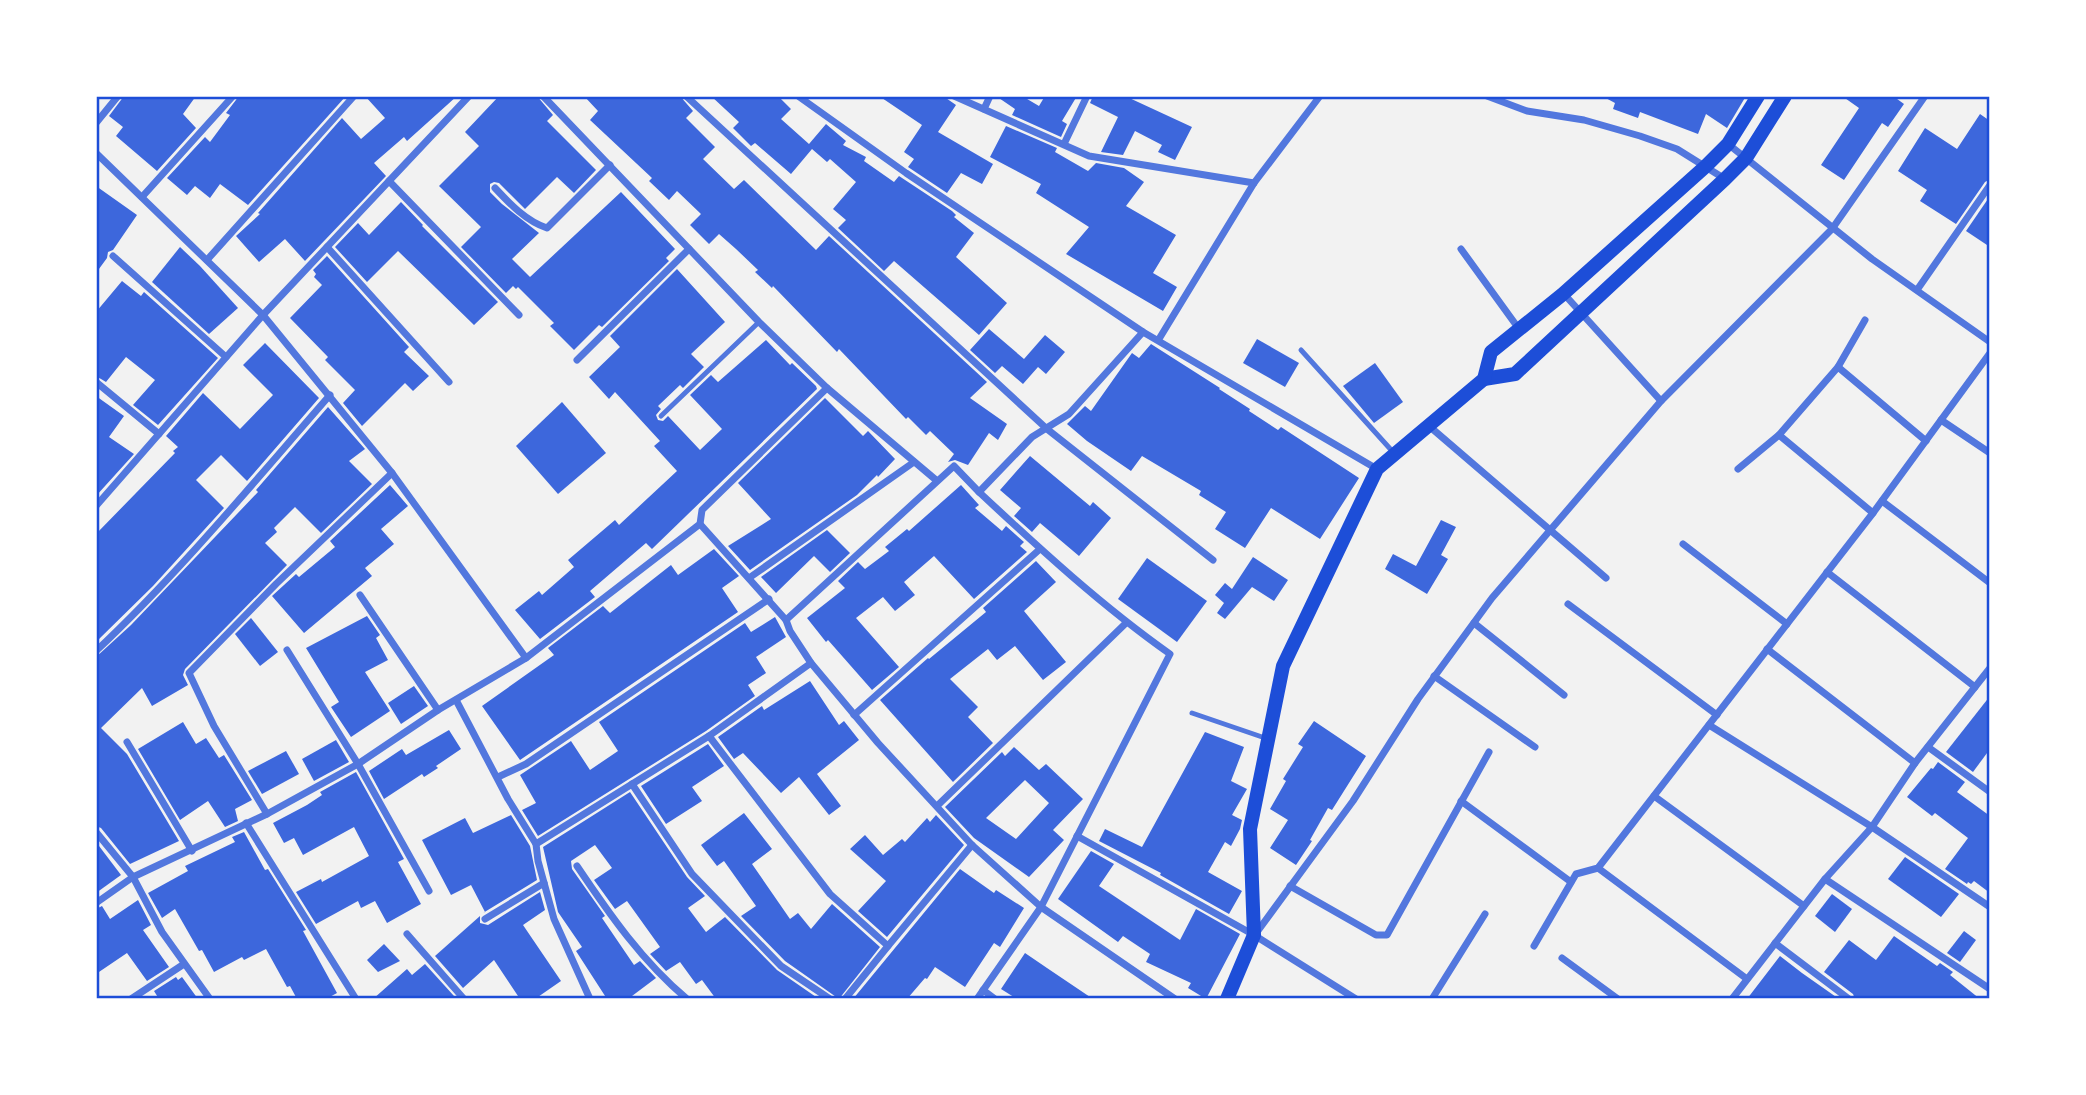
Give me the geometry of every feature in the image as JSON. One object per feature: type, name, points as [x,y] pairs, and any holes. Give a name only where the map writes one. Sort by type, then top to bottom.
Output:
[{"type":"main road","points":[[1484,379],[1491,352],[1563,294],[1706,166],[1728,144],[1758,96]]},
{"type":"main road","points":[[1227,999],[1254,935],[1250,830],[1283,666],[1377,469],[1484,379],[1515,374],[1725,180],[1746,158],[1785,96]]},
{"type":"street","points":[[96,123],[118,96]]},
{"type":"street","points":[[142,197],[233,96]]},
{"type":"street","points":[[208,260],[354,96]]},
{"type":"street","points":[[96,506],[263,314],[469,96]]},
{"type":"street","points":[[543,96],[759,322],[827,388],[936,480]]},
{"type":"street","points":[[686,96],[1048,429],[1213,560]]},
{"type":"street","points":[[799,96],[906,173],[1143,332],[1377,469]]},
{"type":"street","points":[[954,96],[1089,156],[1254,183]]},
{"type":"street","points":[[984,109],[990,96]]},
{"type":"street","points":[[1064,144],[1087,96]]},
{"type":"street","points":[[1159,340],[1254,183],[1320,96]]},
{"type":"street","points":[[1487,96],[1527,111],[1584,120],[1677,149],[1725,180]]},
{"type":"street","points":[[1254,935],[1353,801],[1434,676],[1492,598],[1661,401],[1832,229],[1925,96]]},
{"type":"street","points":[[1728,144],[1832,229],[1990,342]]},
{"type":"street","points":[[96,153],[263,314],[392,473],[526,658]]},
{"type":"street","points":[[495,188],[517,211],[547,228],[610,165]]},
{"type":"street","points":[[389,181],[519,315]]},
{"type":"street","points":[[1917,290],[1990,185]]},
{"type":"street","points":[[327,247],[449,382]]},
{"type":"street","points":[[577,359],[689,249]]},
{"type":"street","points":[[1461,249],[1519,329]]},
{"type":"street","points":[[113,256],[226,357]]},
{"type":"street","points":[[1563,294],[1661,401]]},
{"type":"street","points":[[1738,469],[1779,435],[1838,368],[1864,320]]},
{"type":"street","points":[[979,492],[1032,437],[1069,414],[1143,332]]},
{"type":"street","points":[[1534,946],[1576,874],[1598,868],[1873,513],[1990,354]]},
{"type":"street","points":[[1838,368],[1926,441]]},
{"type":"street","points":[[96,382],[159,434]]},
{"type":"street","points":[[96,903],[133,877],[267,814],[358,764],[438,710],[526,658],[699,524],[702,510],[827,388]]},
{"type":"street","points":[[96,651],[236,503],[330,395]]},
{"type":"street","points":[[1941,419],[1990,453]]},
{"type":"street","points":[[1429,426],[1606,578]]},
{"type":"street","points":[[1779,435],[1873,513]]},
{"type":"street","points":[[749,578],[914,462]]},
{"type":"street","points":[[786,620],[954,466],[1040,549],[1126,623],[1170,654],[1041,907],[977,999]]},
{"type":"street","points":[[267,814],[214,726],[189,673],[276,584],[392,473]]},
{"type":"street","points":[[1882,501],[1990,583]]},
{"type":"street","points":[[699,524],[769,599],[786,620],[811,663],[854,715],[972,845],[1041,907],[1175,999]]},
{"type":"street","points":[[1683,544],[1787,624]]},
{"type":"street","points":[[854,715],[1040,549]]},
{"type":"street","points":[[1828,572],[1975,687]]},
{"type":"street","points":[[360,596],[438,710]]},
{"type":"street","points":[[498,777],[526,764],[769,599]]},
{"type":"street","points":[[1568,604],[1717,715]]},
{"type":"street","points":[[937,806],[1126,623]]},
{"type":"street","points":[[1474,623],[1564,695]]},
{"type":"street","points":[[1768,649],[1915,763]]},
{"type":"street","points":[[287,650],[358,764],[429,891]]},
{"type":"street","points":[[536,844],[709,736],[811,663]]},
{"type":"street","points":[[1732,999],[1825,879],[1872,827],[1915,763],[1990,667]]},
{"type":"street","points":[[1434,676],[1535,747]]},
{"type":"street","points":[[456,700],[508,799],[536,844],[554,919],[590,999]]},
{"type":"street","points":[[1709,725],[1872,827],[1990,907]]},
{"type":"street","points":[[709,736],[830,894],[888,946]]},
{"type":"street","points":[[127,742],[192,851]]},
{"type":"street","points":[[1928,747],[1990,792]]},
{"type":"street","points":[[1290,886],[1376,936],[1387,935],[1489,751]]},
{"type":"street","points":[[632,784],[692,874],[781,966],[830,999]]},
{"type":"street","points":[[1654,796],[1804,906]]},
{"type":"street","points":[[1461,801],[1571,882]]},
{"type":"street","points":[[246,823],[356,999]]},
{"type":"street","points":[[96,832],[133,877],[162,932],[211,999]]},
{"type":"street","points":[[1077,836],[1254,935],[1356,999]]},
{"type":"street","points":[[845,999],[972,845]]},
{"type":"street","points":[[577,866],[622,933],[663,979],[687,999]]},
{"type":"street","points":[[1598,868],[1747,979]]},
{"type":"street","points":[[1825,879],[1990,989]]},
{"type":"street","points":[[485,919],[544,883]]},
{"type":"street","points":[[1432,999],[1485,914]]},
{"type":"street","points":[[407,934],[464,999]]},
{"type":"street","points":[[1776,943],[1849,999]]},
{"type":"street","points":[[1562,958],[1618,999]]},
{"type":"street","points":[[131,999],[184,964]]},
{"type":"street","points":[[983,990],[995,999]]},
{"type":"lane","points":[[661,416],[759,322]]},
{"type":"lane","points":[[1301,350],[1396,454]]},
{"type":"lane","points":[[1192,713],[1268,739]]},
{"type":"building","points":[[124,96],[196,96],[183,114],[196,128],[157,171],[116,136],[123,127],[109,116]]},
{"type":"building","points":[[239,96],[346,96],[248,205],[220,184],[210,198],[195,186],[187,195],[167,178],[205,137],[210,142],[230,115],[226,113]]},
{"type":"building","points":[[365,96],[457,96],[407,141],[404,137],[374,163],[386,176],[305,261],[285,239],[259,262],[236,236],[260,214],[258,213],[342,118],[361,139],[385,118]]},
{"type":"building","points":[[499,96],[537,96],[553,115],[547,121],[596,170],[574,193],[557,177],[525,209],[499,183],[490,184],[490,192],[502,204],[539,233],[512,259],[530,277],[621,192],[675,249],[666,258],[669,261],[602,327],[599,325],[574,350],[550,326],[554,323],[518,287],[516,289],[513,286],[506,293],[461,247],[481,227],[439,186],[479,146],[465,132]]},
{"type":"building","points":[[584,96],[680,96],[693,111],[686,118],[715,147],[703,159],[734,189],[744,180],[816,250],[829,236],[987,382],[970,398],[1007,424],[998,440],[989,433],[968,465],[955,460],[948,462],[954,454],[930,431],[926,435],[908,417],[906,419],[839,349],[837,352],[773,286],[772,288],[755,272],[758,270],[736,249],[719,234],[709,244],[690,225],[701,214],[677,191],[669,200],[649,181],[652,178],[590,120],[598,111]]},
{"type":"building","points":[[711,96],[778,96],[791,109],[781,119],[809,144],[826,124],[846,141],[843,145],[866,157],[864,161],[894,182],[899,176],[952,211],[956,215],[954,217],[974,233],[956,257],[1007,303],[979,335],[894,261],[884,271],[838,228],[846,220],[833,209],[856,182],[830,159],[827,162],[812,149],[791,174],[755,143],[751,146],[733,128],[739,122]]},
{"type":"building","points":[[879,96],[943,96],[956,105],[938,132],[993,164],[982,184],[961,173],[947,193],[908,167],[914,159],[904,152],[922,125]]},
{"type":"building","points":[[996,96],[1022,96],[1039,106],[1045,96],[1077,96],[1062,121],[1067,124],[1061,137],[1012,115],[1015,109]]},
{"type":"building","points":[[1093,96],[1125,96],[1192,127],[1175,160],[1158,152],[1162,145],[1135,131],[1123,155],[1101,152],[1118,117],[1090,103]]},
{"type":"building","points":[[1602,96],[1746,96],[1727,128],[1706,114],[1698,134],[1640,112],[1638,118],[1613,109],[1615,103]]},
{"type":"building","points":[[1842,96],[1893,96],[1904,104],[1888,127],[1882,123],[1844,180],[1821,165],[1859,108]]},
{"type":"building","points":[[1980,114],[1990,121],[1990,179],[1985,182],[1956,224],[1920,201],[1927,190],[1898,171],[1925,128],[1957,149]]},
{"type":"building","points":[[1006,126],[1057,148],[1055,152],[1088,171],[1096,163],[1124,168],[1144,182],[1126,206],[1176,235],[1153,273],[1177,287],[1163,311],[1066,254],[1089,227],[1036,193],[1041,184],[990,157]]},
{"type":"building","points":[[96,186],[137,215],[113,250],[108,252],[107,258],[96,273]]},
{"type":"building","points":[[1990,196],[1990,247],[1966,231]]},
{"type":"building","points":[[401,202],[498,302],[474,325],[398,251],[367,282],[335,247],[358,223],[369,235]]},
{"type":"building","points":[[180,247],[238,308],[209,334],[152,282]]},
{"type":"building","points":[[327,256],[409,347],[404,352],[429,376],[413,391],[405,383],[362,426],[343,403],[355,390],[325,360],[328,357],[290,318],[322,285],[314,277],[316,274],[313,270]]},
{"type":"building","points":[[677,269],[725,322],[691,354],[704,367],[683,388],[680,385],[658,406],[661,409],[656,415],[658,420],[663,421],[668,416],[700,450],[722,429],[690,395],[711,375],[718,382],[766,340],[817,389],[652,549],[646,543],[590,591],[595,597],[540,639],[515,610],[539,591],[542,595],[574,567],[568,560],[615,520],[619,525],[677,471],[654,446],[660,441],[615,392],[609,399],[589,377],[620,347],[610,336]]},
{"type":"building","points":[[122,281],[141,296],[144,292],[218,358],[158,425],[133,405],[155,380],[126,357],[106,382],[96,376],[96,312]]},
{"type":"building","points":[[989,329],[1024,359],[1045,335],[1065,352],[1046,374],[1038,367],[1023,384],[1002,366],[995,373],[970,350]]},
{"type":"building","points":[[1257,339],[1299,363],[1285,387],[1243,363]]},
{"type":"building","points":[[265,343],[319,398],[247,481],[221,455],[196,480],[224,508],[153,586],[96,642],[96,534],[175,453],[173,451],[178,447],[166,436],[203,393],[240,429],[273,395],[243,365]]},
{"type":"building","points":[[1151,344],[1220,388],[1278,430],[1281,427],[1359,478],[1320,539],[1271,508],[1245,548],[1215,529],[1226,512],[1199,495],[1201,491],[1142,456],[1131,471],[1067,424],[1085,406],[1091,411],[1132,353],[1139,358]]},
{"type":"building","points":[[1375,363],[1403,402],[1374,423],[1343,386]]},
{"type":"building","points":[[96,396],[124,416],[109,437],[134,454],[96,496]]},
{"type":"building","points":[[825,398],[863,436],[868,431],[895,459],[857,495],[750,570],[728,546],[771,519],[738,483]]},
{"type":"building","points":[[562,402],[606,453],[558,494],[516,446]]},
{"type":"building","points":[[328,407],[365,449],[349,461],[372,484],[321,533],[295,507],[274,528],[277,532],[265,543],[287,565],[185,669],[183,675],[188,685],[152,706],[142,688],[101,728],[127,754],[179,841],[130,864],[101,828],[96,826],[96,657],[131,625],[258,492],[256,490]]},
{"type":"building","points":[[1030,456],[1090,506],[1093,502],[1111,518],[1079,556],[1040,523],[1032,532],[1014,516],[1021,508],[1000,490]]},
{"type":"building","points":[[390,485],[408,506],[381,529],[394,544],[365,568],[372,576],[304,633],[272,596],[296,574],[299,577],[335,547],[330,541]]},
{"type":"building","points":[[961,485],[979,505],[975,508],[1002,531],[1006,526],[1024,542],[1020,546],[1027,552],[974,599],[934,556],[904,582],[915,595],[895,611],[883,597],[856,618],[899,667],[872,690],[807,618],[845,588],[838,581],[858,562],[865,569],[889,551],[885,547],[907,529],[909,531]]},
{"type":"building","points":[[1441,520],[1456,527],[1441,555],[1448,559],[1427,594],[1385,569],[1393,554],[1416,566]]},
{"type":"building","points":[[827,530],[850,553],[830,572],[814,556],[776,593],[761,577]]},
{"type":"building","points":[[714,549],[739,576],[722,588],[738,612],[520,760],[482,706],[554,655],[548,648],[603,606],[610,613],[671,565],[678,575]]},
{"type":"building","points":[[1253,557],[1288,580],[1274,601],[1252,587],[1225,619],[1217,613],[1224,603],[1215,595],[1225,583],[1232,589]]},
{"type":"building","points":[[1147,558],[1207,601],[1177,642],[1118,599]]},
{"type":"building","points":[[1036,561],[1056,582],[1024,611],[1066,662],[1043,680],[1015,646],[997,660],[988,649],[950,679],[978,707],[968,717],[993,743],[953,782],[880,700],[986,612],[983,608]]},
{"type":"building","points":[[367,616],[380,635],[376,638],[388,660],[365,672],[390,711],[351,737],[331,707],[339,702],[306,648]]},
{"type":"building","points":[[775,617],[786,637],[756,657],[766,673],[748,685],[755,696],[706,731],[538,836],[522,810],[536,803],[520,775],[571,741],[590,770],[618,751],[599,722],[745,623],[751,632]]},
{"type":"building","points":[[251,618],[278,652],[260,666],[235,634]]},
{"type":"building","points":[[810,681],[839,725],[844,721],[859,740],[817,774],[841,806],[829,815],[799,777],[781,793],[743,753],[734,759],[718,737],[762,706],[764,710]]},
{"type":"building","points":[[414,686],[428,706],[401,724],[388,703]]},
{"type":"building","points":[[1990,696],[1990,749],[1973,772],[1946,752]]},
{"type":"building","points":[[1314,721],[1366,756],[1332,810],[1328,808],[1310,840],[1312,841],[1296,865],[1270,848],[1288,820],[1270,809],[1286,781],[1283,779],[1303,747],[1298,744]]},
{"type":"building","points":[[183,722],[196,744],[206,738],[219,758],[224,755],[252,800],[235,809],[238,821],[225,827],[208,801],[180,820],[138,749]]},
{"type":"building","points":[[449,730],[461,749],[436,766],[438,768],[424,777],[422,774],[384,799],[369,771],[402,749],[406,755]]},
{"type":"building","points":[[1205,732],[1244,747],[1231,781],[1247,789],[1232,815],[1242,820],[1240,829],[1231,846],[1225,842],[1208,872],[1242,891],[1229,914],[1160,875],[1161,873],[1099,841],[1105,829],[1142,847]]},
{"type":"building","points":[[336,740],[349,762],[314,781],[302,759]]},
{"type":"building","points":[[708,744],[724,766],[692,787],[702,801],[666,824],[641,786]]},
{"type":"building","points":[[1014,747],[1039,770],[1046,764],[1083,799],[1053,830],[1064,840],[1029,877],[974,838],[945,807],[1002,752],[1005,756]],"holes":[[[1025,780],[1049,803],[1016,839],[986,818]]]},
{"type":"building","points":[[286,751],[299,774],[262,794],[248,771]]},
{"type":"building","points":[[1938,762],[1965,782],[1957,792],[1990,816],[1990,893],[1974,881],[1967,884],[1945,869],[1968,838],[1935,813],[1932,816],[1907,797]]},
{"type":"building","points":[[356,772],[404,859],[398,862],[421,904],[387,923],[375,901],[361,908],[358,901],[316,924],[296,892],[321,879],[322,882],[369,856],[354,827],[303,855],[294,838],[284,843],[273,823],[307,805],[322,795],[320,792]]},
{"type":"building","points":[[630,792],[687,877],[705,896],[688,908],[706,932],[725,917],[777,970],[819,999],[716,999],[702,980],[696,984],[680,962],[666,971],[650,954],[660,947],[627,901],[615,909],[594,880],[612,868],[595,845],[571,861],[572,869],[605,916],[602,918],[634,965],[640,961],[656,978],[628,999],[607,999],[576,951],[582,947],[558,912],[543,847]]},
{"type":"building","points":[[744,813],[772,849],[752,864],[790,919],[798,913],[811,929],[832,904],[880,947],[839,999],[785,961],[741,916],[756,906],[724,861],[717,866],[701,845]]},
{"type":"building","points":[[511,815],[530,846],[537,880],[485,912],[471,885],[451,895],[422,840],[465,818],[473,833]]},
{"type":"building","points":[[936,815],[964,845],[887,937],[858,911],[886,881],[850,849],[865,835],[883,855],[902,839],[905,842],[927,818],[930,822]]},
{"type":"building","points":[[244,832],[265,870],[268,869],[306,930],[303,931],[337,993],[326,999],[297,999],[290,986],[287,987],[266,949],[244,960],[242,957],[214,972],[175,909],[162,918],[148,893],[188,871],[185,866],[235,842],[232,837]]},
{"type":"building","points":[[96,842],[121,875],[96,893]]},
{"type":"building","points":[[1091,851],[1114,864],[1099,886],[1180,940],[1196,909],[1240,934],[1206,999],[1188,988],[1191,983],[1146,962],[1150,954],[1123,936],[1118,942],[1058,899]]},
{"type":"building","points":[[1905,857],[1959,894],[1941,917],[1888,879]]},
{"type":"building","points":[[960,869],[994,893],[996,890],[1024,908],[1000,947],[994,943],[965,987],[935,967],[907,999],[853,999]]},
{"type":"building","points":[[540,892],[545,910],[523,925],[561,981],[535,999],[520,999],[494,960],[463,988],[435,956],[480,916],[480,923],[488,925]]},
{"type":"building","points":[[1832,894],[1852,909],[1835,932],[1815,916]]},
{"type":"building","points":[[138,900],[151,925],[143,930],[169,967],[147,981],[127,953],[96,974],[96,909],[102,906],[110,919]]},
{"type":"building","points":[[1964,931],[1976,940],[1960,962],[1947,953]]},
{"type":"building","points":[[1894,936],[1937,966],[1940,963],[1953,972],[1950,975],[1980,999],[1855,999],[1853,994],[1824,972],[1849,940],[1876,960]]},
{"type":"building","points":[[384,944],[400,961],[378,972],[367,960]]},
{"type":"building","points":[[1025,953],[1093,999],[1017,999],[1001,989]]},
{"type":"building","points":[[1780,956],[1802,973],[1839,999],[1747,999]]},
{"type":"building","points":[[425,964],[454,996],[451,999],[373,999],[407,969],[412,975]]},
{"type":"building","points":[[176,977],[178,980],[182,977],[198,999],[159,999],[154,991]]}]
